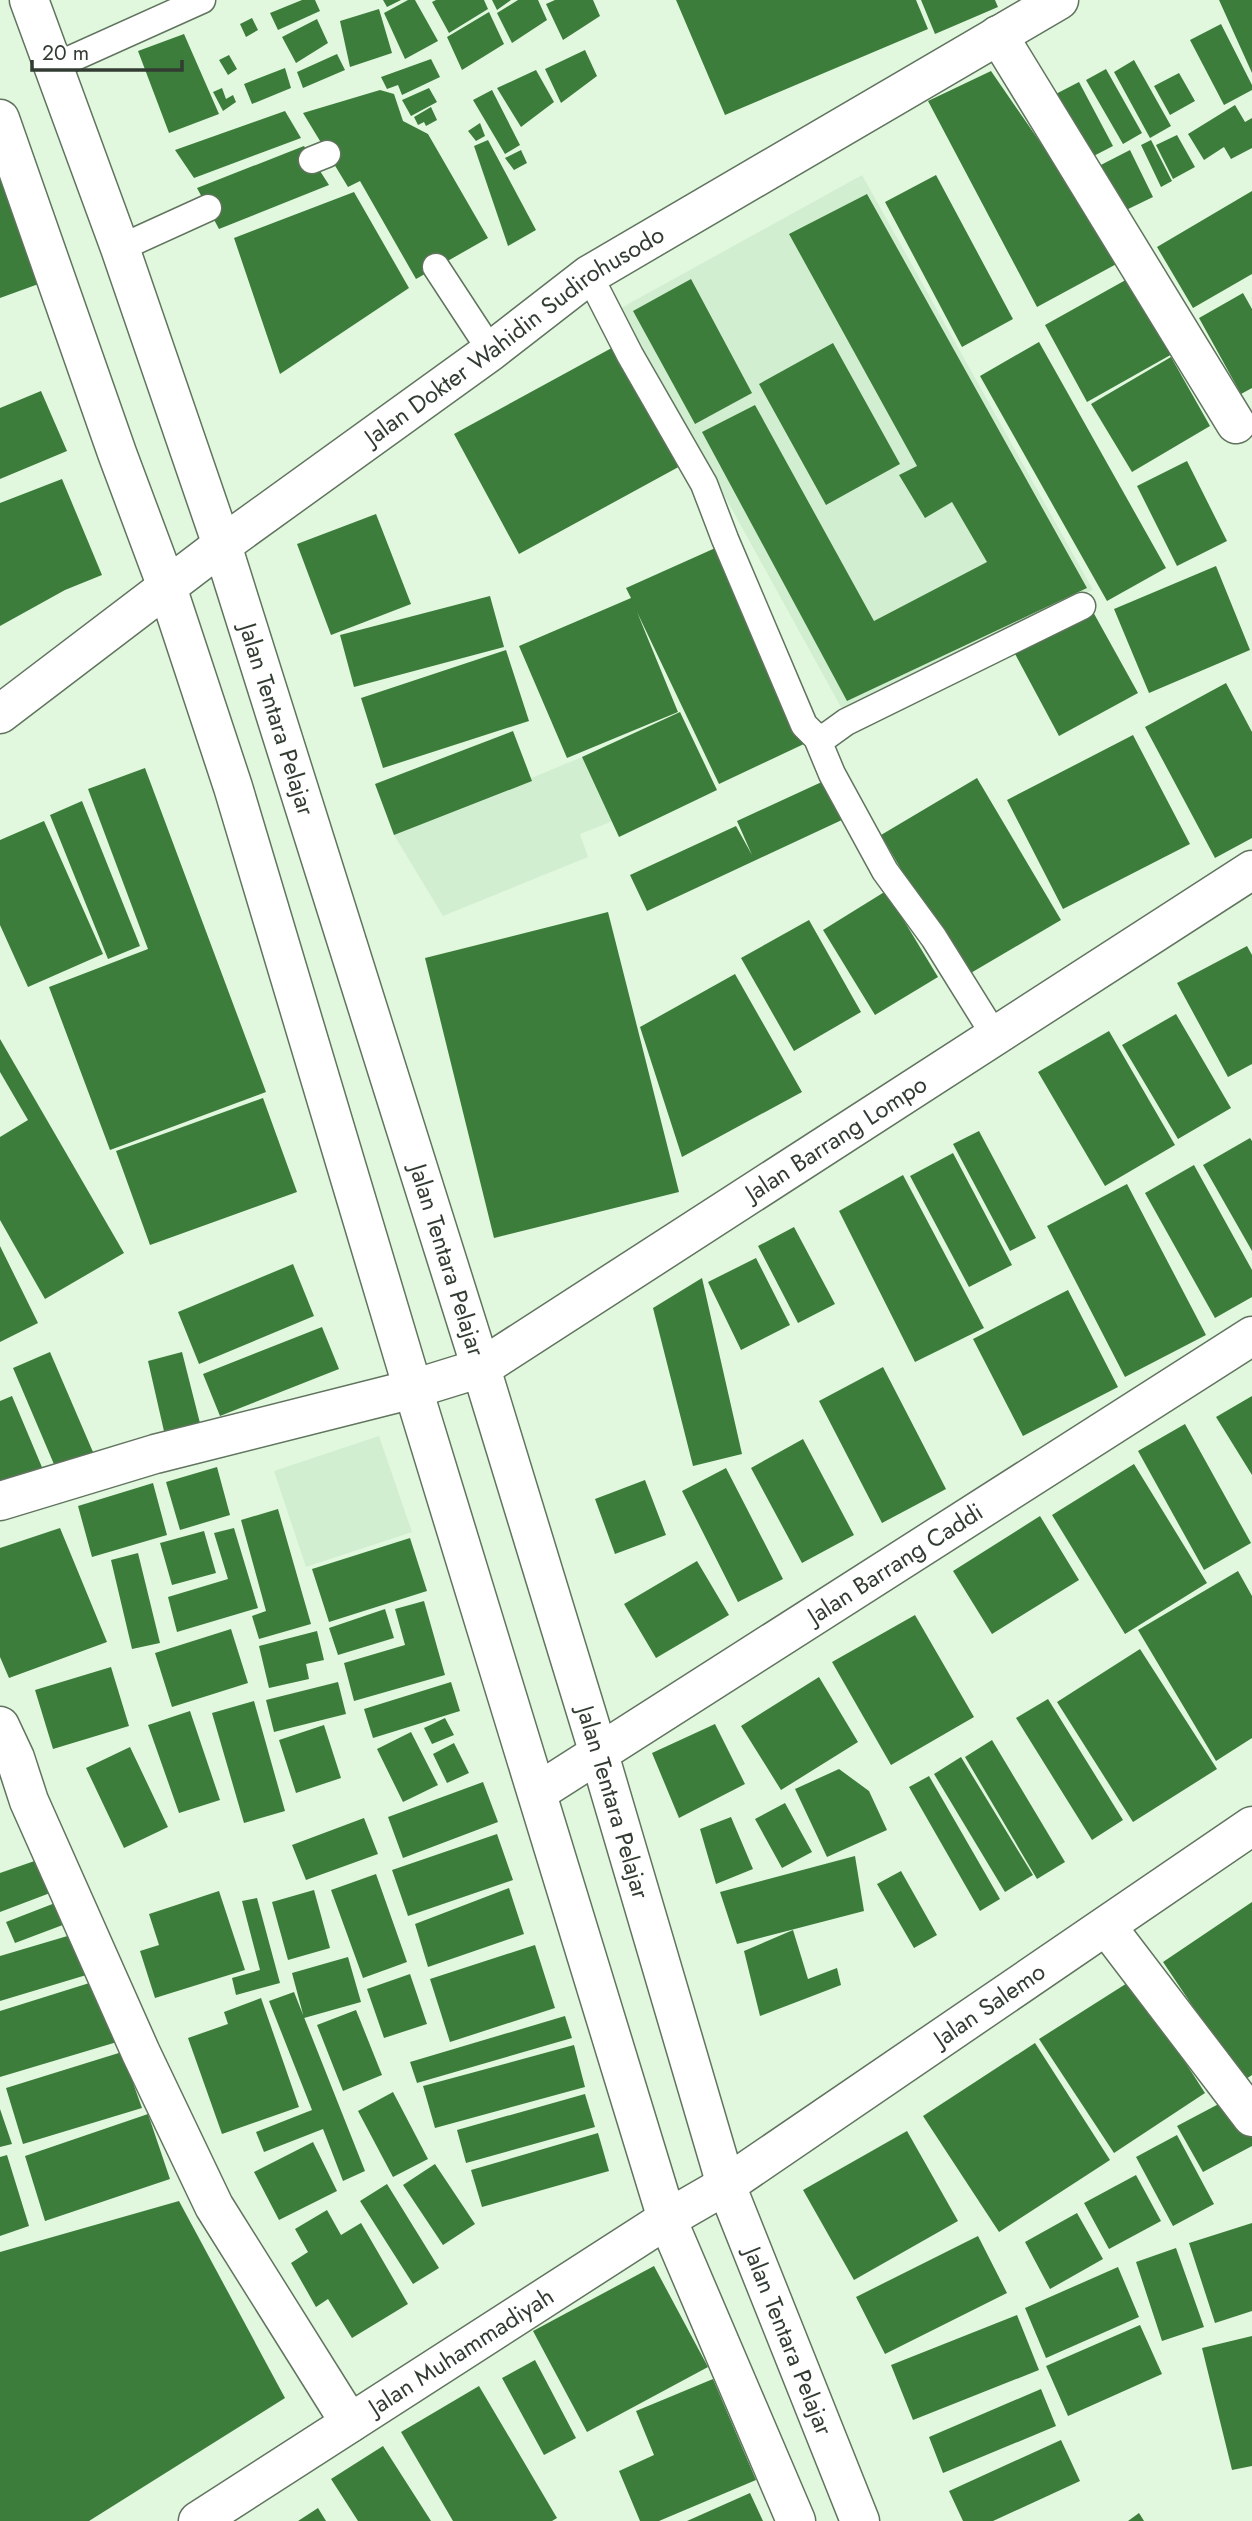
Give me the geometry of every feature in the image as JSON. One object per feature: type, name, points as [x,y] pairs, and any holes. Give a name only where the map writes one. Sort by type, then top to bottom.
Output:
[{"type":"main road","name":"Jalan Tentara Pelajar","points":[[29,0],[120,247],[222,545],[481,1368],[599,1754],[726,2185],[860,2521]]},
{"type":"main road","name":"Jalan Dokter Wahidin Sudirohusodo","points":[[0,714],[222,545],[491,351],[589,275],[1059,0]]},
{"type":"main road","points":[[998,35],[1236,425]]},
{"type":"main road","points":[[0,119],[167,587],[233,787],[413,1389],[667,2219],[796,2521]]},
{"type":"main road","name":"Jalan Barrang Lompo","points":[[0,1501],[155,1454],[413,1389],[481,1368],[1252,870]]},
{"type":"main road","name":"Jalan Barrang Caddi","points":[[538,1792],[1252,1336]]},
{"type":"main road","points":[[2,1734],[141,2053],[214,2206],[350,2423]]},
{"type":"main road","name":"Jalan Salemo","points":[[726,2185],[1252,1826]]},
{"type":"main road","points":[[1107,1927],[1252,2117]]},
{"type":"main road","name":"Jalan Muhammadiyah","points":[[198,2521],[667,2219],[726,2185]]},
{"type":"lane","points":[[53,67],[202,0]]},
{"type":"lane","points":[[120,247],[208,208]]},
{"type":"lane","points":[[436,267],[491,351]]},
{"type":"lane","points":[[589,275],[630,355],[704,484],[804,725],[817,738],[838,784],[885,871],[934,938],[995,1036]]},
{"type":"lane","points":[[817,738],[828,735],[846,722],[1082,606]]},
{"type":"shaded area","points":[[862,175],[1093,590],[842,709],[621,308]]},
{"type":"shaded area","points":[[582,757],[613,821],[580,834],[588,857],[443,916],[394,835]]},
{"type":"shaded area","points":[[379,1436],[412,1532],[306,1567],[274,1471]]},
{"type":"building","points":[[302,0],[315,0],[320,11],[278,30],[270,13]]},
{"type":"building","points":[[383,0],[401,0],[387,7]]},
{"type":"building","points":[[408,0],[415,0],[438,41],[405,59],[384,13]]},
{"type":"building","points":[[484,0],[488,9],[449,33],[432,2]]},
{"type":"building","points":[[492,0],[511,0],[497,10]]},
{"type":"building","points":[[518,0],[538,0],[547,20],[512,43],[497,13]]},
{"type":"building","points":[[555,0],[593,0],[600,16],[563,40],[546,4]]},
{"type":"building","points":[[676,0],[916,0],[928,29],[725,115]]},
{"type":"building","points":[[921,0],[995,0],[998,7],[935,34]]},
{"type":"building","points":[[1219,0],[1252,0],[1252,73]]},
{"type":"building","points":[[379,9],[392,53],[350,67],[340,21]]},
{"type":"building","points":[[489,12],[504,44],[462,70],[447,37]]},
{"type":"building","points":[[252,18],[258,30],[246,37],[240,24]]},
{"type":"building","points":[[317,19],[328,43],[296,63],[282,37]]},
{"type":"building","points":[[1221,24],[1252,85],[1252,90],[1224,105],[1190,40]]},
{"type":"building","points":[[184,34],[219,114],[169,133],[138,51]]},
{"type":"building","points":[[585,50],[597,76],[561,103],[545,69]]},
{"type":"building","points":[[337,54],[345,70],[303,88],[297,72]]},
{"type":"building","points":[[229,55],[237,69],[228,75],[219,60]]},
{"type":"building","points":[[431,59],[440,77],[402,95],[398,85],[387,89],[381,77]]},
{"type":"building","points":[[1134,60],[1171,126],[1150,138],[1114,72]]},
{"type":"building","points":[[285,68],[291,88],[252,104],[244,84]]},
{"type":"building","points":[[1106,69],[1142,133],[1123,144],[1086,80]]},
{"type":"building","points":[[536,70],[554,102],[521,127],[497,88]]},
{"type":"building","points":[[991,71],[1122,261],[1037,307],[928,101]]},
{"type":"building","points":[[1179,73],[1195,101],[1170,115],[1154,86]]},
{"type":"building","points":[[1079,82],[1113,146],[1082,162],[1048,98]]},
{"type":"building","points":[[222,88],[226,99],[233,95],[236,102],[223,111],[213,92]]},
{"type":"building","points":[[429,88],[437,102],[411,116],[402,100]]},
{"type":"building","points":[[380,90],[394,94],[403,121],[428,134],[488,238],[416,279],[360,181],[348,187],[303,113]]},
{"type":"building","points":[[492,90],[520,145],[505,154],[473,100]]},
{"type":"building","points":[[1235,105],[1245,122],[1252,118],[1252,148],[1231,159],[1224,147],[1204,160],[1188,134]]},
{"type":"building","points":[[431,107],[437,120],[426,126],[424,122],[418,125],[414,117]]},
{"type":"building","points":[[285,111],[301,138],[194,178],[175,150]]},
{"type":"building","points":[[480,123],[485,136],[476,141],[468,131]]},
{"type":"building","points":[[1177,135],[1195,167],[1173,179],[1156,145]]},
{"type":"building","points":[[488,140],[536,230],[508,246],[474,146]]},
{"type":"building","points":[[1151,140],[1172,181],[1161,187],[1141,145]]},
{"type":"building","points":[[304,146],[329,185],[219,229],[197,188]]},
{"type":"building","points":[[521,150],[527,163],[514,170],[505,158]]},
{"type":"building","points":[[1130,150],[1153,197],[1122,212],[1093,169]]},
{"type":"building","points":[[0,168],[55,278],[0,298]]},
{"type":"building","points":[[936,175],[1013,319],[962,347],[885,202]]},
{"type":"building","points":[[1252,191],[1252,274],[1193,308],[1157,247]]},
{"type":"building","points":[[354,192],[409,288],[280,374],[234,238]]},
{"type":"building","points":[[867,194],[1087,588],[847,701],[702,432],[755,405],[874,621],[987,562],[952,502],[925,518],[899,475],[917,466],[789,234]]},
{"type":"building","points":[[1131,277],[1174,353],[1087,402],[1045,325]]},
{"type":"building","points":[[691,279],[752,393],[695,424],[633,311]]},
{"type":"building","points":[[1243,293],[1252,309],[1252,388],[1241,394],[1199,318]]},
{"type":"building","points":[[1039,342],[1166,568],[1107,601],[980,376]]},
{"type":"building","points":[[833,343],[900,464],[826,505],[759,384]]},
{"type":"building","points":[[619,344],[684,464],[519,554],[454,434]]},
{"type":"building","points":[[1171,357],[1210,426],[1132,472],[1091,404]]},
{"type":"building","points":[[41,391],[67,451],[0,479],[0,408]]},
{"type":"building","points":[[1187,461],[1227,541],[1177,566],[1137,486]]},
{"type":"building","points":[[62,479],[102,575],[65,590],[0,626],[0,503]]},
{"type":"building","points":[[376,514],[411,604],[331,635],[297,544]]},
{"type":"building","points":[[722,545],[806,743],[719,784],[637,612],[678,712],[567,758],[519,646],[631,598],[626,588]]},
{"type":"building","points":[[1216,566],[1250,650],[1149,693],[1114,609]]},
{"type":"building","points":[[490,596],[504,647],[354,687],[340,635]]},
{"type":"building","points":[[1092,610],[1138,693],[1059,736],[1014,652]]},
{"type":"building","points":[[506,650],[529,721],[383,768],[361,698]]},
{"type":"building","points":[[1226,683],[1252,732],[1252,838],[1215,858],[1145,727]]},
{"type":"building","points":[[680,712],[717,790],[619,837],[582,757]]},
{"type":"building","points":[[513,731],[532,781],[394,835],[375,784]]},
{"type":"building","points":[[1133,735],[1190,844],[1063,909],[1007,800]]},
{"type":"building","points":[[145,768],[266,1092],[110,1150],[49,987],[148,949],[88,789]]},
{"type":"building","points":[[977,778],[1061,920],[964,977],[881,835]]},
{"type":"building","points":[[826,780],[844,819],[647,911],[630,875],[736,826],[752,855],[737,821]]},
{"type":"building","points":[[82,801],[140,946],[108,959],[50,815]]},
{"type":"building","points":[[44,821],[103,954],[28,987],[0,925],[0,840]]},
{"type":"building","points":[[886,891],[938,977],[875,1015],[823,930]]},
{"type":"building","points":[[608,912],[679,1192],[494,1238],[425,958]]},
{"type":"building","points":[[809,920],[861,1012],[794,1051],[741,958]]},
{"type":"building","points":[[1247,946],[1252,955],[1252,1064],[1228,1077],[1177,983]]},
{"type":"building","points":[[735,974],[802,1092],[682,1157],[640,1027]]},
{"type":"building","points":[[1176,1014],[1231,1108],[1178,1139],[1122,1045]]},
{"type":"building","points":[[1109,1031],[1175,1145],[1105,1186],[1038,1072]]},
{"type":"building","points":[[0,1039],[124,1253],[45,1299],[0,1220],[0,1137],[28,1120],[0,1072]]},
{"type":"building","points":[[263,1098],[297,1192],[150,1245],[116,1151]]},
{"type":"building","points":[[979,1131],[1036,1238],[1010,1251],[953,1144]]},
{"type":"building","points":[[1250,1138],[1252,1141],[1252,1251],[1203,1165]]},
{"type":"building","points":[[953,1153],[1012,1265],[969,1287],[910,1176]]},
{"type":"building","points":[[1194,1165],[1252,1270],[1252,1297],[1215,1318],[1145,1193]]},
{"type":"building","points":[[903,1175],[984,1328],[915,1362],[839,1211]]},
{"type":"building","points":[[1127,1184],[1206,1335],[1125,1377],[1047,1226]]},
{"type":"building","points":[[794,1227],[835,1304],[798,1323],[758,1246]]},
{"type":"building","points":[[0,1246],[38,1323],[0,1342]]},
{"type":"building","points":[[756,1258],[790,1325],[741,1350],[708,1282]]},
{"type":"building","points":[[293,1264],[314,1316],[199,1364],[178,1312]]},
{"type":"building","points":[[702,1278],[742,1454],[693,1466],[653,1308]]},
{"type":"building","points":[[1068,1290],[1118,1387],[1023,1436],[973,1339]]},
{"type":"building","points":[[322,1327],[339,1369],[220,1416],[203,1374]]},
{"type":"building","points":[[50,1352],[96,1459],[59,1476],[13,1368]]},
{"type":"building","points":[[182,1352],[202,1431],[166,1440],[148,1361]]},
{"type":"building","points":[[883,1367],[946,1489],[882,1523],[819,1401]]},
{"type":"building","points":[[12,1396],[44,1472],[0,1490],[0,1401]]},
{"type":"building","points":[[1252,1396],[1252,1475],[1216,1417]]},
{"type":"building","points":[[1185,1424],[1251,1543],[1204,1570],[1138,1451]]},
{"type":"building","points":[[803,1439],[854,1535],[802,1563],[751,1468]]},
{"type":"building","points":[[1134,1464],[1207,1583],[1125,1634],[1052,1515]]},
{"type":"building","points":[[217,1467],[230,1515],[180,1530],[166,1482]]},
{"type":"building","points":[[726,1468],[783,1579],[738,1602],[682,1491]]},
{"type":"building","points":[[645,1480],[666,1535],[615,1554],[595,1499]]},
{"type":"building","points":[[153,1483],[167,1535],[92,1557],[78,1506]]},
{"type":"building","points":[[278,1509],[311,1624],[259,1639],[252,1616],[266,1611],[241,1520]]},
{"type":"building","points":[[1040,1516],[1079,1580],[992,1634],[953,1571]]},
{"type":"building","points":[[60,1528],[107,1642],[9,1678],[0,1657],[0,1548]]},
{"type":"building","points":[[234,1528],[258,1608],[177,1632],[168,1597],[228,1579],[214,1533]]},
{"type":"building","points":[[204,1531],[216,1573],[172,1585],[160,1543]]},
{"type":"building","points":[[410,1538],[427,1591],[329,1622],[312,1569]]},
{"type":"building","points":[[138,1553],[160,1643],[132,1649],[111,1560]]},
{"type":"building","points":[[697,1561],[729,1615],[656,1658],[624,1604]]},
{"type":"building","points":[[1238,1571],[1252,1596],[1252,1738],[1216,1761],[1138,1630]]},
{"type":"building","points":[[424,1601],[445,1675],[354,1701],[344,1663],[405,1645],[395,1609]]},
{"type":"building","points":[[385,1609],[394,1638],[338,1655],[329,1628]]},
{"type":"building","points":[[915,1615],[974,1717],[891,1765],[832,1662]]},
{"type":"building","points":[[231,1629],[248,1683],[172,1707],[155,1653]]},
{"type":"building","points":[[317,1631],[324,1660],[306,1664],[309,1679],[269,1688],[259,1646]]},
{"type":"building","points":[[1140,1649],[1217,1769],[1133,1822],[1057,1702]]},
{"type":"building","points":[[111,1667],[129,1726],[53,1749],[35,1690]]},
{"type":"building","points":[[819,1677],[858,1742],[781,1790],[741,1726]]},
{"type":"building","points":[[338,1682],[346,1714],[274,1732],[266,1700]]},
{"type":"building","points":[[451,1682],[460,1711],[373,1738],[364,1709]]},
{"type":"building","points":[[1048,1699],[1123,1820],[1092,1840],[1016,1718]]},
{"type":"building","points":[[254,1701],[285,1811],[244,1823],[212,1713]]},
{"type":"building","points":[[190,1711],[220,1800],[179,1813],[148,1725]]},
{"type":"building","points":[[445,1718],[454,1735],[432,1744],[424,1728]]},
{"type":"building","points":[[715,1724],[745,1784],[679,1818],[652,1753]]},
{"type":"building","points":[[324,1725],[341,1778],[296,1793],[279,1740]]},
{"type":"building","points":[[411,1732],[438,1785],[403,1802],[377,1749]]},
{"type":"building","points":[[992,1740],[1065,1862],[1037,1879],[965,1757]]},
{"type":"building","points":[[454,1743],[469,1773],[447,1783],[433,1754]]},
{"type":"building","points":[[130,1747],[168,1827],[124,1848],[86,1768]]},
{"type":"building","points":[[961,1757],[1033,1875],[1005,1892],[934,1774]]},
{"type":"building","points":[[839,1769],[869,1791],[887,1830],[827,1857],[795,1789]]},
{"type":"building","points":[[929,1776],[1000,1899],[980,1911],[909,1787]]},
{"type":"building","points":[[483,1782],[498,1822],[403,1858],[388,1817]]},
{"type":"building","points":[[785,1803],[812,1852],[782,1868],[755,1819]]},
{"type":"building","points":[[731,1817],[753,1869],[716,1884],[700,1829]]},
{"type":"building","points":[[364,1818],[378,1854],[306,1880],[292,1845]]},
{"type":"building","points":[[497,1834],[513,1880],[408,1916],[392,1870]]},
{"type":"building","points":[[855,1856],[864,1911],[737,1944],[720,1892]]},
{"type":"building","points":[[46,1857],[58,1890],[0,1912],[0,1873]]},
{"type":"building","points":[[901,1871],[937,1935],[914,1948],[877,1884]]},
{"type":"building","points":[[376,1874],[407,1962],[363,1978],[331,1890]]},
{"type":"building","points":[[509,1888],[524,1934],[428,1967],[415,1924]]},
{"type":"building","points":[[314,1890],[330,1948],[288,1960],[272,1902]]},
{"type":"building","points":[[219,1891],[245,1970],[155,1998],[140,1951],[159,1945],[149,1914]]},
{"type":"building","points":[[68,1898],[76,1920],[15,1943],[6,1922]]},
{"type":"building","points":[[257,1898],[280,1983],[236,1995],[232,1978],[260,1970],[242,1901]]},
{"type":"building","points":[[1252,1902],[1252,2075],[1243,2081],[1163,1962]]},
{"type":"building","points":[[793,1930],[808,1979],[837,1968],[841,1985],[760,2016],[744,1951]]},
{"type":"building","points":[[81,1932],[93,1973],[0,2001],[0,1956]]},
{"type":"building","points":[[535,1945],[555,2008],[450,2042],[430,1979]]},
{"type":"building","points":[[348,1957],[361,2002],[304,2018],[292,1973]]},
{"type":"building","points":[[410,1974],[427,2024],[384,2038],[367,1989]]},
{"type":"building","points":[[99,1980],[117,2042],[0,2077],[0,2011]]},
{"type":"building","points":[[1132,1980],[1205,2093],[1114,2153],[1039,2039]]},
{"type":"building","points":[[294,1992],[365,2171],[343,2181],[323,2129],[264,2152],[256,2132],[312,2110],[269,2001]]},
{"type":"building","points":[[261,1998],[299,2107],[222,2134],[188,2038],[228,2024],[224,2012]]},
{"type":"building","points":[[356,2010],[382,2075],[343,2091],[317,2025]]},
{"type":"building","points":[[565,2016],[572,2038],[417,2083],[410,2062]]},
{"type":"building","points":[[1035,2043],[1110,2160],[999,2232],[923,2116]]},
{"type":"building","points":[[574,2045],[585,2087],[435,2128],[423,2086]]},
{"type":"building","points":[[122,2052],[142,2108],[23,2144],[6,2088]]},
{"type":"building","points":[[393,2092],[428,2159],[393,2177],[358,2111]]},
{"type":"building","points":[[585,2094],[595,2127],[466,2163],[457,2130]]},
{"type":"building","points":[[1230,2098],[1252,2138],[1252,2146],[1203,2172],[1177,2126]]},
{"type":"building","points":[[0,2109],[12,2144],[0,2147]]},
{"type":"building","points":[[148,2114],[170,2179],[45,2221],[25,2156]]},
{"type":"building","points":[[907,2131],[958,2221],[854,2280],[803,2190]]},
{"type":"building","points":[[598,2133],[609,2171],[482,2207],[471,2170]]},
{"type":"building","points":[[1177,2135],[1214,2204],[1173,2226],[1136,2157]]},
{"type":"building","points":[[313,2142],[337,2191],[279,2220],[254,2172]]},
{"type":"building","points":[[7,2155],[29,2226],[0,2236],[0,2157]]},
{"type":"building","points":[[435,2164],[475,2224],[443,2245],[403,2185]]},
{"type":"building","points":[[1136,2175],[1161,2221],[1109,2249],[1084,2203]]},
{"type":"building","points":[[387,2184],[439,2268],[413,2284],[360,2201]]},
{"type":"building","points":[[179,2201],[285,2398],[89,2521],[0,2521],[0,2252]]},
{"type":"building","points":[[327,2210],[341,2235],[361,2223],[408,2304],[352,2338],[328,2299],[316,2307],[291,2263],[308,2252],[295,2229]]},
{"type":"building","points":[[1077,2213],[1103,2259],[1050,2289],[1025,2242]]},
{"type":"building","points":[[1252,2223],[1252,2311],[1215,2323],[1189,2243]]},
{"type":"building","points":[[978,2236],[1007,2293],[885,2354],[856,2297]]},
{"type":"building","points":[[1176,2248],[1204,2327],[1162,2341],[1136,2262]]},
{"type":"building","points":[[654,2266],[708,2367],[587,2432],[533,2331]]},
{"type":"building","points":[[1118,2267],[1139,2317],[1046,2358],[1025,2308]]},
{"type":"building","points":[[1017,2315],[1039,2370],[913,2420],[891,2365]]},
{"type":"building","points":[[1140,2325],[1162,2374],[1068,2416],[1046,2366]]},
{"type":"building","points":[[1252,2336],[1252,2466],[1232,2470],[1202,2348]]},
{"type":"building","points":[[535,2360],[576,2438],[544,2455],[502,2378]]},
{"type":"building","points":[[713,2379],[756,2480],[659,2521],[640,2521],[619,2471],[654,2455],[636,2411]]},
{"type":"building","points":[[479,2386],[557,2518],[552,2521],[453,2521],[401,2432]]},
{"type":"building","points":[[1041,2389],[1056,2426],[943,2473],[929,2437]]},
{"type":"building","points":[[1061,2440],[1080,2481],[993,2521],[963,2521],[949,2491]]},
{"type":"building","points":[[383,2446],[431,2521],[358,2521],[331,2479]]},
{"type":"building","points":[[750,2493],[763,2521],[687,2521]]},
{"type":"building","points":[[318,2508],[326,2521],[298,2521]]},
{"type":"building","points":[[1139,2513],[1144,2521],[1128,2521]]}]
